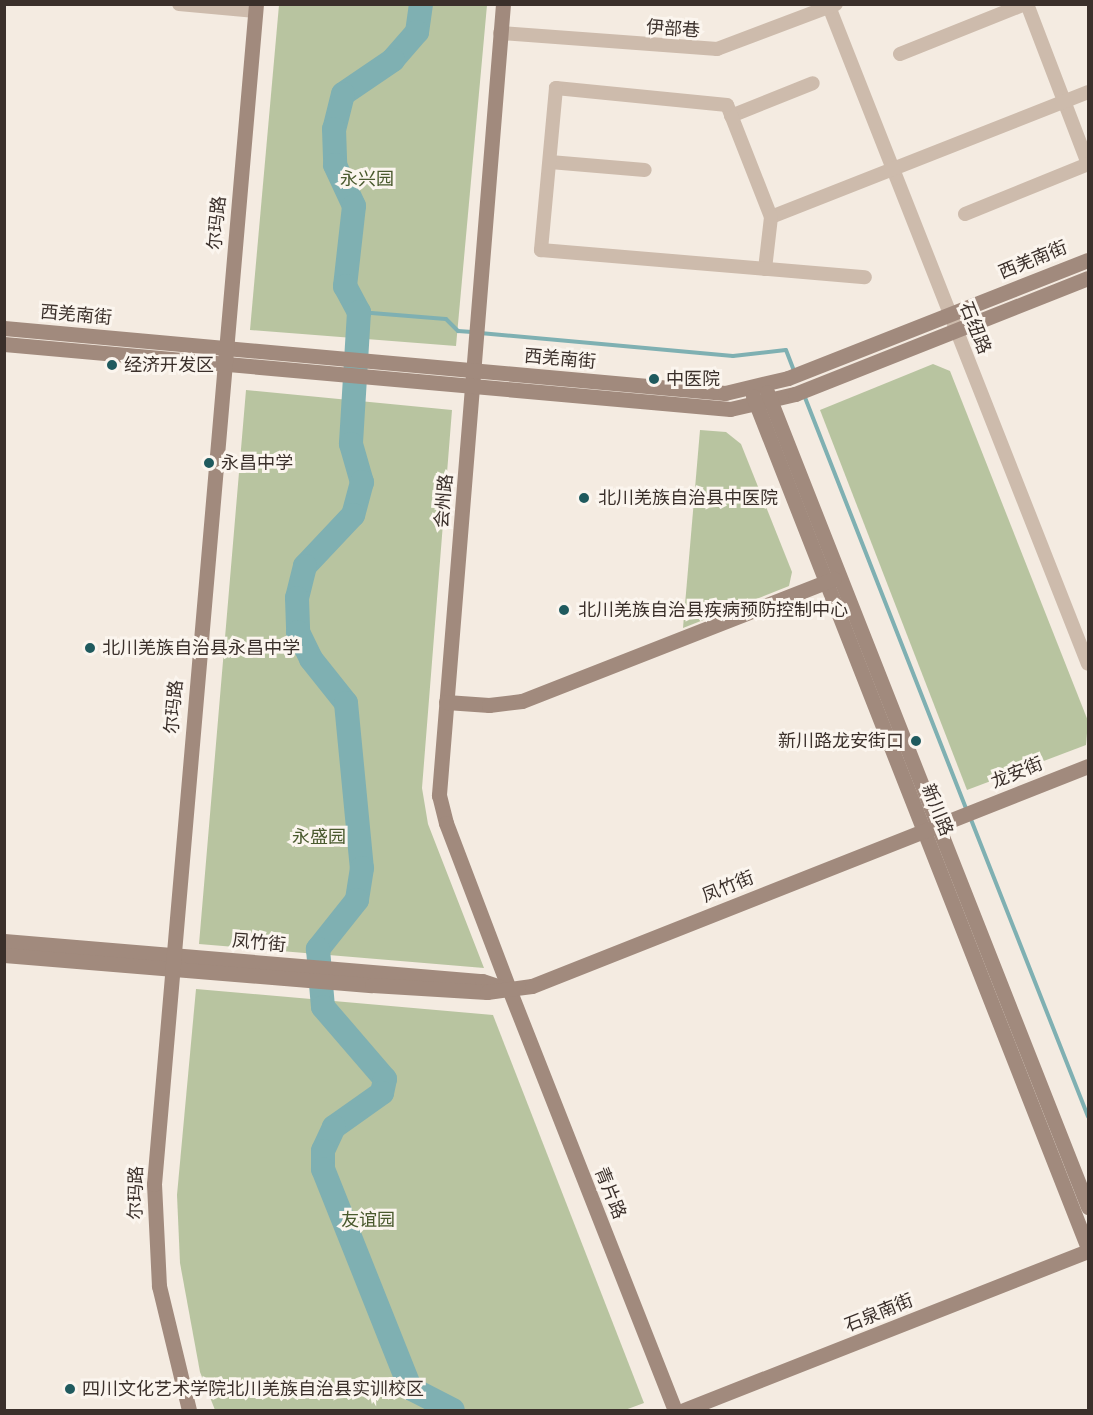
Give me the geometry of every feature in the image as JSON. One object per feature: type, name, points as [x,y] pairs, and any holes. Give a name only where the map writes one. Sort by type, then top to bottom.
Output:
[{"type":"street","points":[[179,4],[256,8]]},
{"type":"street","name":"会州路","points":[[503,4],[480,260],[479,322],[439,781],[441,809],[509,989]]},
{"type":"street","points":[[900,54],[1026,4],[1089,164],[965,214]]},
{"type":"street","name":"伊部巷","points":[[500,33],[717,49],[831,5]]},
{"type":"street","name":"石纽路","points":[[831,5],[956,330],[1089,664]]},
{"type":"street","name":"尔玛路","points":[[189,1410],[164,1317],[154,1217],[171,962],[256,8]]},
{"type":"street","points":[[731,116],[813,83]]},
{"type":"street","points":[[765,269],[771,217],[727,105],[556,88],[542,250],[765,269],[865,277]]},
{"type":"street","points":[[771,217],[1089,92]]},
{"type":"street","points":[[550,162],[645,170]]},
{"type":"street","name":"西羌南街","points":[[474,379],[725,393],[788,378],[1089,260]]},
{"type":"street","name":"西羌南街","points":[[4,344],[225,356],[374,369],[730,409],[795,394],[1089,278]]},
{"type":"street","name":"西羌南街","points":[[4,328],[225,356]]},
{"type":"street","name":"新川路","points":[[757,386],[931,828],[1089,1249]]},
{"type":"street","points":[[446,702],[489,705],[522,701],[833,579]]},
{"type":"street","name":"龙安街","points":[[960,817],[1089,766]]},
{"type":"street","name":"凤竹街","points":[[4,941],[171,962],[303,974],[372,979],[482,981],[509,989],[532,986],[960,817]]},
{"type":"street","name":"新川路","points":[[931,828],[1089,1207]]},
{"type":"street","name":"凤竹街","points":[[4,955],[171,962]]},
{"type":"street","name":"青片路","points":[[509,989],[675,1410]]},
{"type":"street","name":"石泉南街","points":[[684,1410],[1089,1249]]},
{"type":"green space","name":"永兴园","points":[[279,5],[487,5],[456,346],[250,330]]},
{"type":"green space","points":[[933,364],[950,371],[1088,721],[1086,745],[967,790],[820,410]]},
{"type":"green space","name":"永盛园","points":[[246,390],[452,410],[422,788],[428,824],[484,968],[199,944]]},
{"type":"green space","points":[[700,430],[726,432],[741,444],[792,572],[789,586],[683,628]]},
{"type":"green space","name":"友谊园","points":[[196,989],[493,1015],[644,1403],[625,1410],[215,1410],[200,1372],[180,1263],[177,1195]]},
{"type":"waterway","points":[[421,4],[417,32],[393,60],[343,94],[334,129],[335,165],[354,206],[345,286],[359,312],[351,444],[362,482],[353,515],[305,566],[297,598],[298,632],[311,659],[346,703],[362,868],[357,900],[318,949],[323,1007],[385,1079],[382,1093],[334,1127],[323,1151],[323,1169],[410,1388],[453,1410]]},
{"type":"waterway","points":[[359,312],[446,319],[458,331],[472,332]]},
{"type":"waterway","points":[[480,333],[733,356],[786,350],[794,371]]},
{"type":"waterway","points":[[804,395],[967,810]]},
{"type":"waterway","points":[[970,817],[1088,1117]]},
{"type":"place","name":"经济开发区","points":[[112,365]]},
{"type":"place","name":"中医院","points":[[654,379]]},
{"type":"place","name":"永昌中学","points":[[209,463]]},
{"type":"place","name":"北川羌族自治县中医院","points":[[584,498]]},
{"type":"place","name":"北川羌族自治县疾病预防控制中心","points":[[564,610]]},
{"type":"place","name":"北川羌族自治县永昌中学","points":[[90,648]]},
{"type":"place","name":"新川路龙安街口","points":[[916,741]]},
{"type":"place","name":"四川文化艺术学院北川羌族自治县实训校区","points":[[70,1389]]}]
